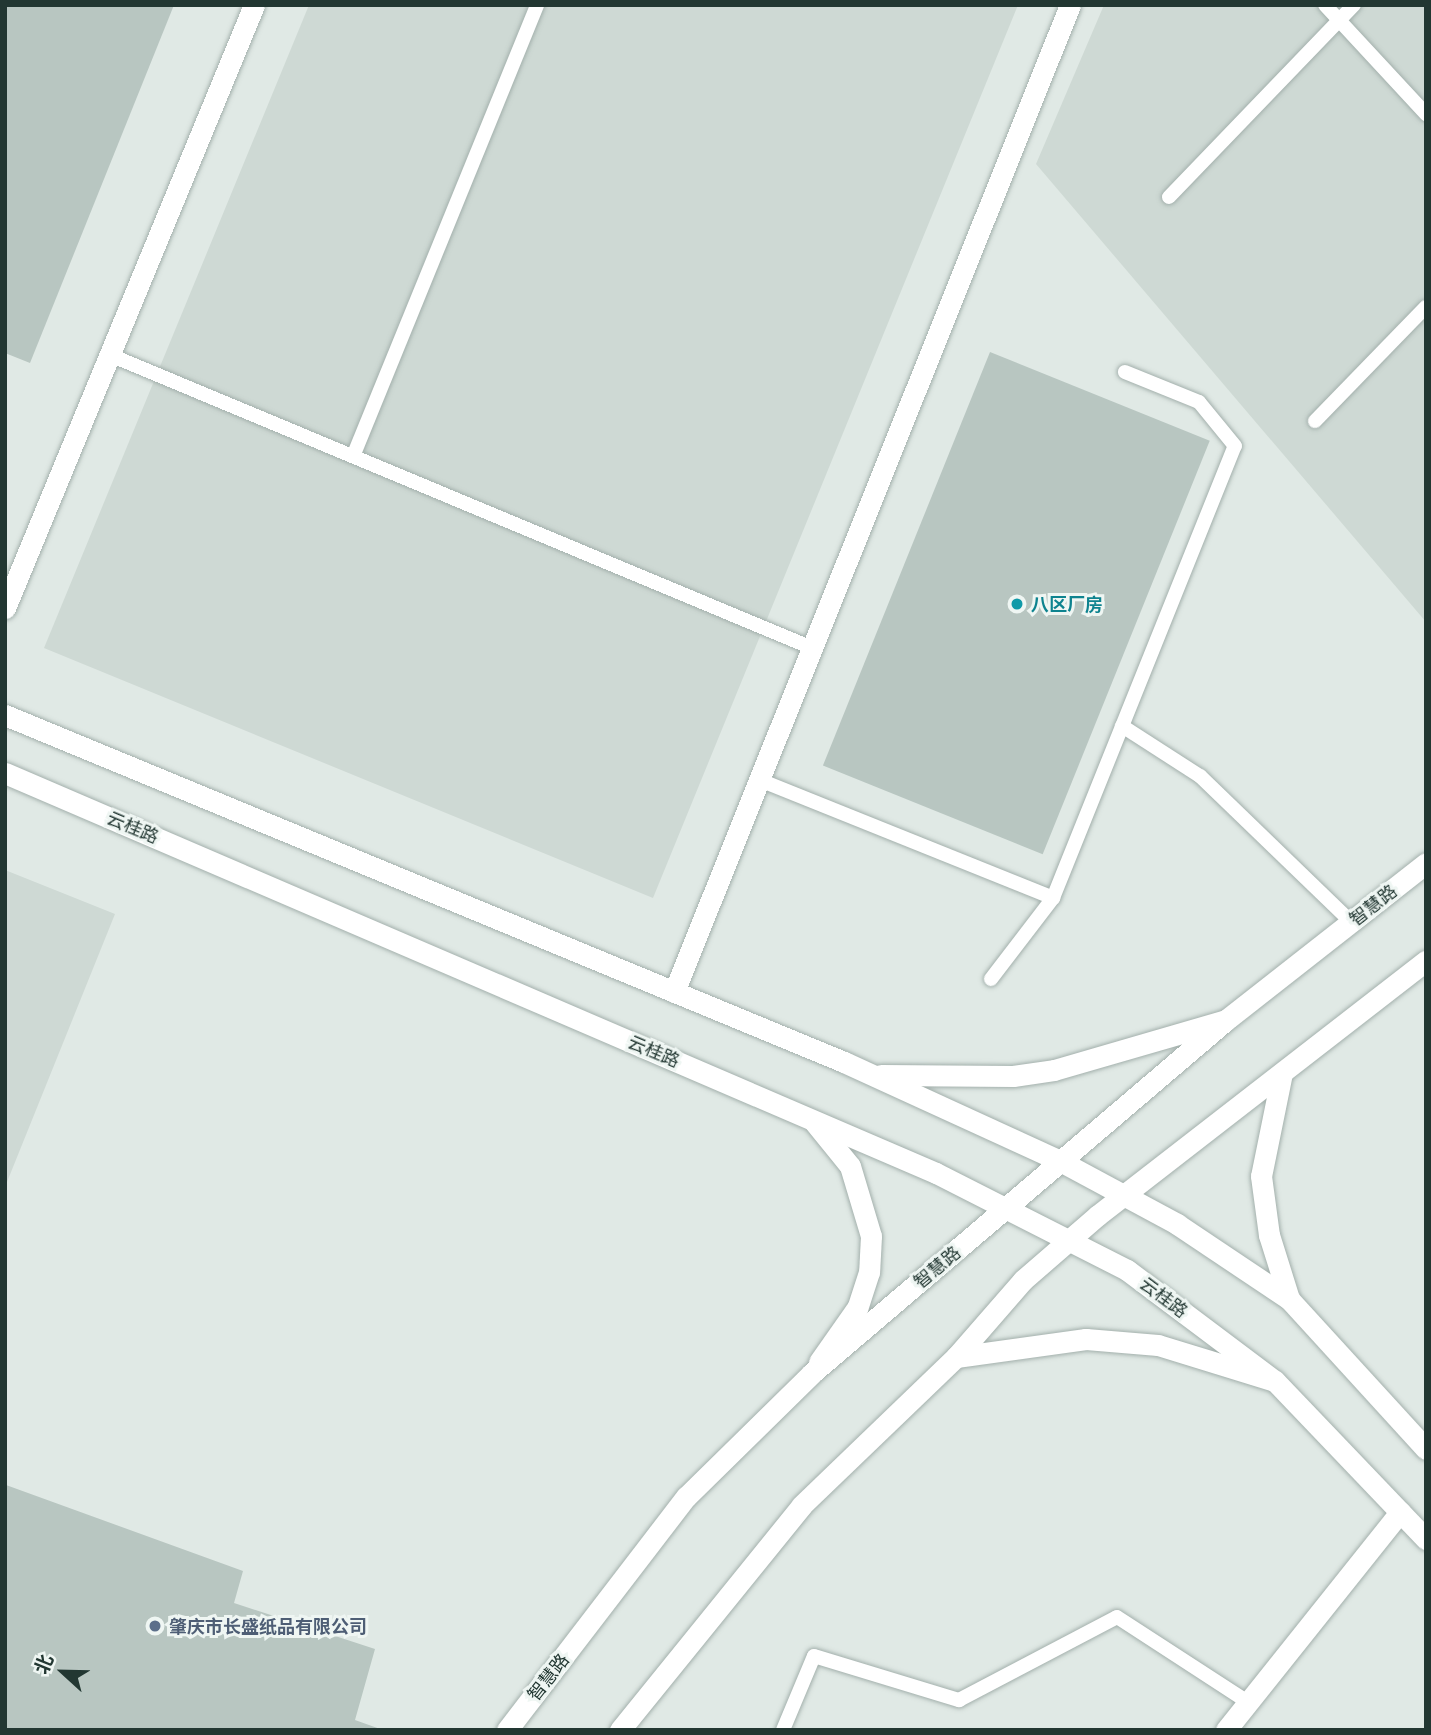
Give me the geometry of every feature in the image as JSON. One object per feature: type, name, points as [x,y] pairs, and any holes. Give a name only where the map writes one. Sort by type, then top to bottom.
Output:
[{"type":"street","points":[[5,608],[254,5]]},
{"type":"street","points":[[674,992],[1070,5]]},
{"type":"street","points":[[5,715],[872,1075],[1062,1162],[1124,1195],[1289,1299],[1426,1449]]},
{"type":"street","name":"云桂路","points":[[5,773],[812,1118],[1008,1208],[1127,1269],[1275,1381],[1426,1539]]},
{"type":"street","name":"智慧路","points":[[507,1730],[687,1497],[812,1373],[1226,1020],[1426,863]]},
{"type":"street","points":[[620,1730],[802,1505],[956,1357],[1023,1280],[1124,1195],[1426,961]]},
{"type":"street","points":[[872,1075],[1013,1076],[1054,1070],[1226,1020]]},
{"type":"street","points":[[1282,1073],[1261,1176],[1269,1235],[1289,1299]]},
{"type":"street","points":[[812,1118],[850,1166],[871,1236],[869,1272],[857,1308],[812,1373]]},
{"type":"street","points":[[956,1357],[1024,1344],[1110,1341],[1158,1345],[1275,1381]]},
{"type":"street","points":[[1226,1730],[1245,1700],[1400,1512]]},
{"type":"lane","points":[[354,454],[537,5]]},
{"type":"lane","points":[[1325,5],[1426,114]]},
{"type":"lane","points":[[1169,197],[1354,5]]},
{"type":"lane","points":[[1315,421],[1426,307]]},
{"type":"lane","points":[[110,355],[354,454],[812,649]]},
{"type":"lane","points":[[991,979],[1053,898],[1235,446],[1199,402],[1125,372]]},
{"type":"lane","points":[[1122,726],[1200,776],[1351,922]]},
{"type":"lane","points":[[760,780],[1053,898]]},
{"type":"lane","points":[[783,1730],[814,1656],[959,1700],[1117,1617],[1245,1700]]},
{"type":"shaded area","points":[[309,5],[1018,5],[653,898],[44,648]]},
{"type":"shaded area","points":[[1104,5],[1426,5],[1426,622],[1036,164]]},
{"type":"shaded area","points":[[5,870],[115,914],[5,1187]]},
{"type":"building","points":[[5,5],[174,5],[30,363],[5,353]]},
{"type":"building","name":"八区厂房","points":[[990,352],[1210,441],[1043,854],[823,766]]},
{"type":"building","name":"肇庆市长盛纸品有限公司","points":[[6,1485],[243,1571],[234,1603],[375,1649],[355,1720],[383,1730],[5,1730]]},
{"type":"place","name":"八区厂房","points":[[1017,604]]},
{"type":"place","name":"肇庆市长盛纸品有限公司","points":[[155,1626]]}]
